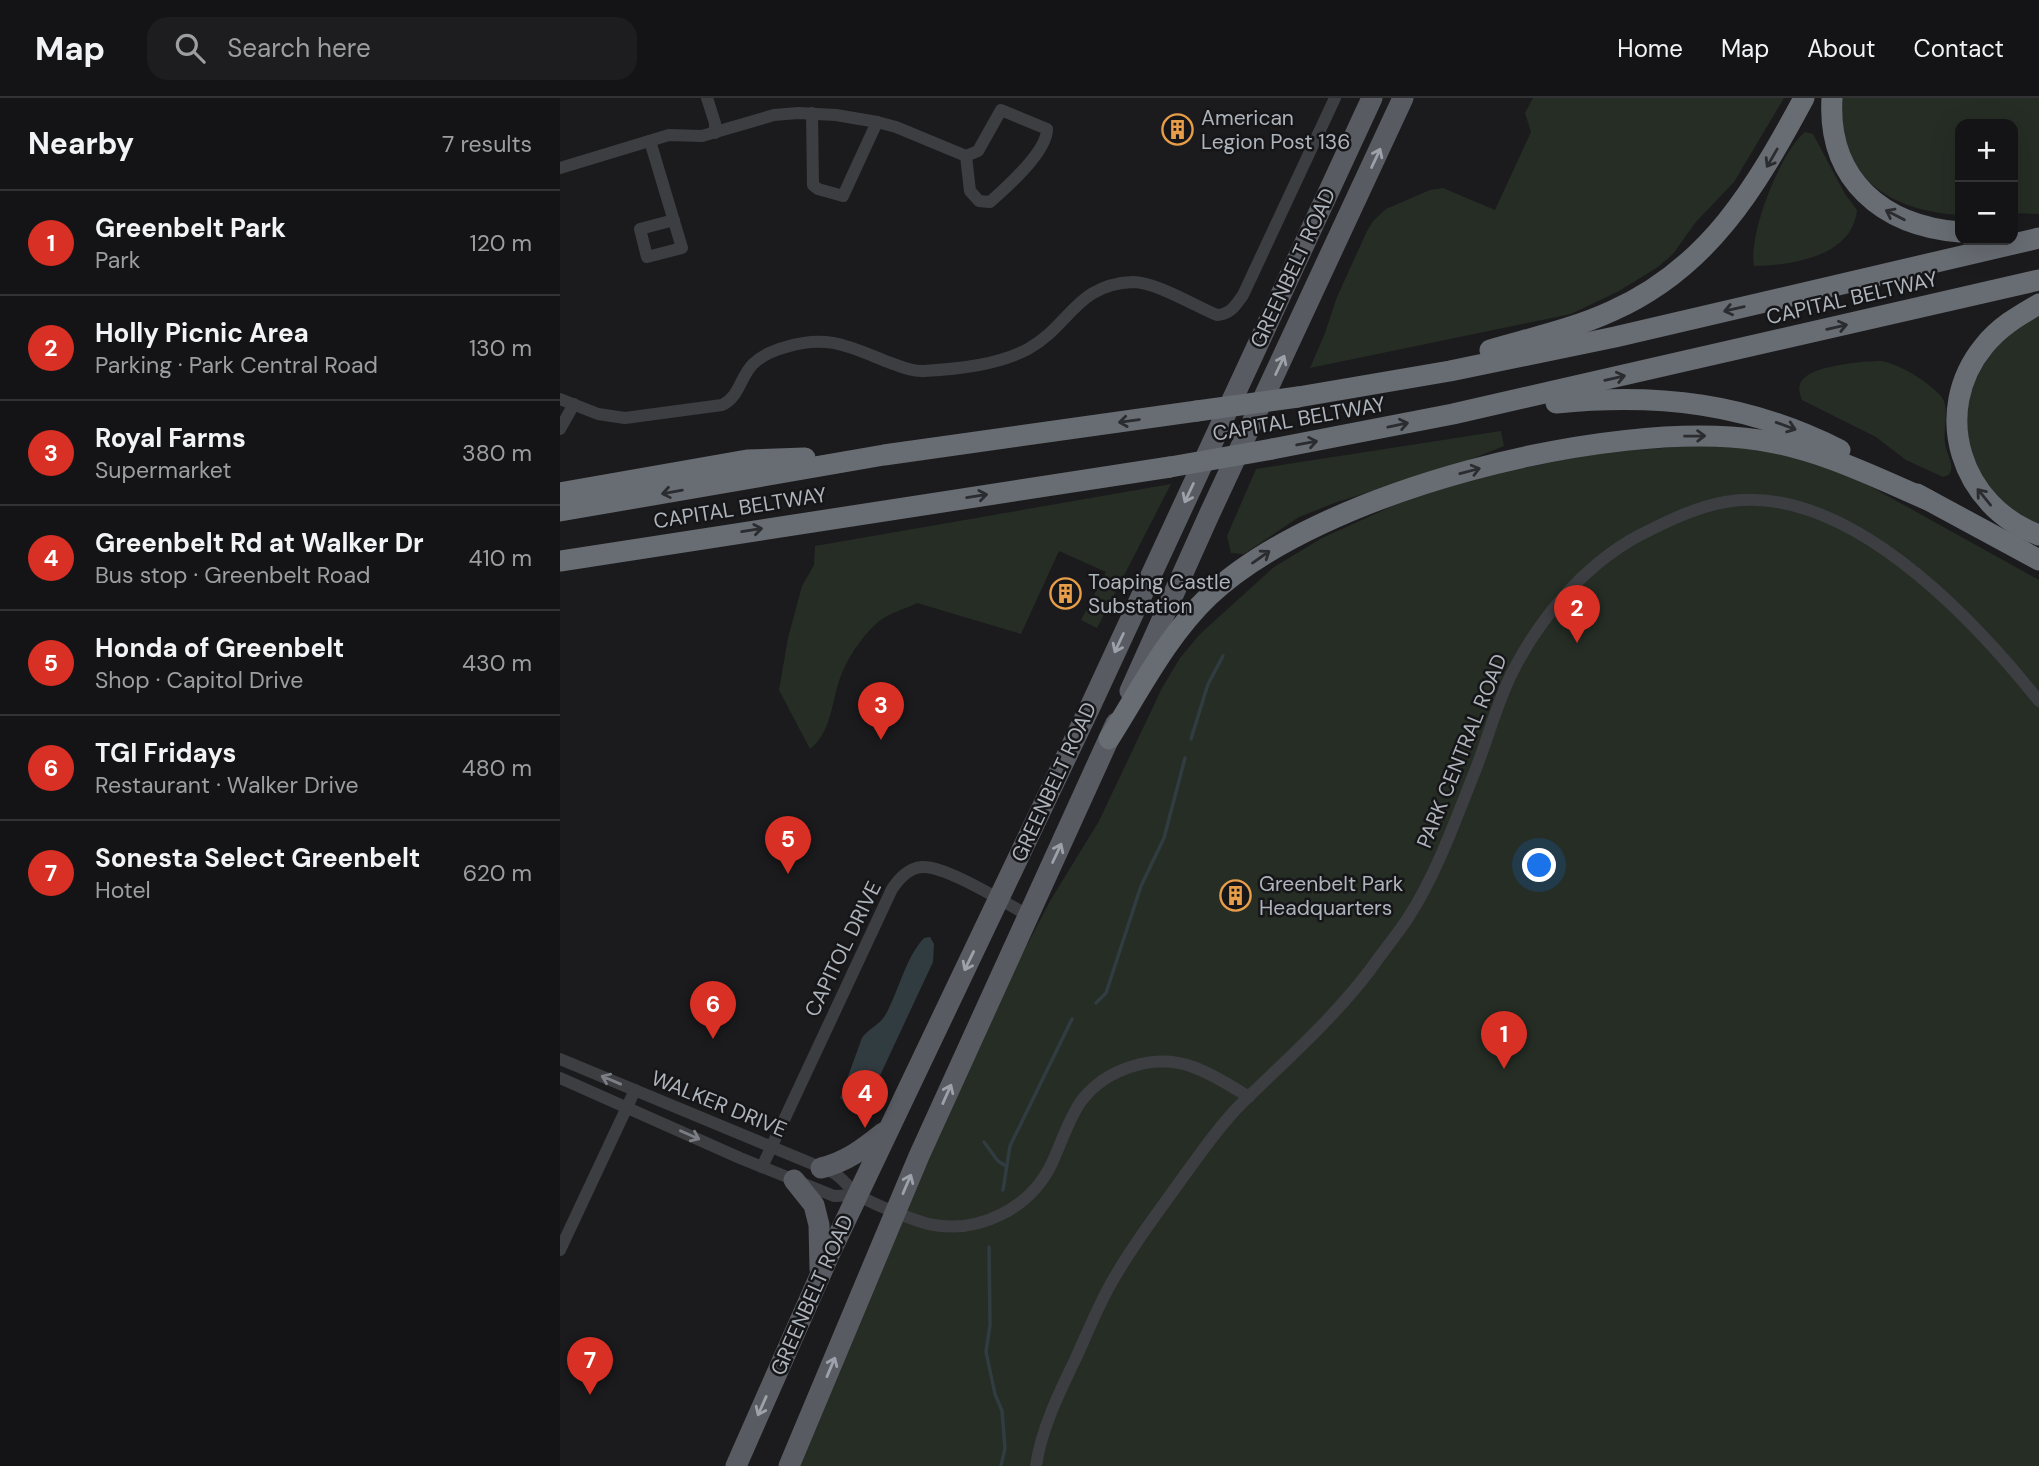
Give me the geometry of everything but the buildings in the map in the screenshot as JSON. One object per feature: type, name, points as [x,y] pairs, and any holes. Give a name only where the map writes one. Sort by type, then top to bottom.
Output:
[{"type":"highway","points":[[1358,387],[1575,326],[1614,311],[1646,292],[1699,252],[1738,209],[1770,161],[1804,98]]},
{"type":"highway","points":[[1832,98],[1831,116],[1837,148],[1844,165],[1866,195],[1892,215],[1908,222],[1955,231]]},
{"type":"highway","points":[[2018,229],[2039,228]]},
{"type":"highway","name":"CAPITAL BELTWAY","points":[[560,511],[884,455],[1298,397],[1450,371],[1603,339],[2039,238]]},
{"type":"highway","name":"CAPITAL BELTWAY","points":[[560,561],[1272,449],[1453,414],[2039,280]]},
{"type":"highway","points":[[2039,304],[1998,330],[1972,363],[1957,405],[1957,426],[1963,461],[1986,501],[2011,523],[2039,535]]},
{"type":"highway","points":[[1453,414],[1598,399],[1697,403],[1729,409],[1796,429],[1858,459],[2039,560]]},
{"type":"highway","points":[[1109,739],[1167,646],[1188,618],[1211,594],[1240,571],[1273,548],[1321,524],[1386,498],[1458,474],[1541,454],[1601,444],[1724,436],[1759,440],[1822,455],[1928,500]]},
{"type":"highway","points":[[560,493],[747,460],[884,455]]},
{"type":"highway","points":[[560,568],[685,541]]},
{"type":"main road","name":"GREENBELT ROAD","points":[[737,1460],[857,1195],[999,900],[1372,98]]},
{"type":"main road","name":"GREENBELT ROAD","points":[[789,1466],[895,1211],[1209,515],[1403,98]]},
{"type":"main road","points":[[821,1168],[857,1154],[890,1127]]},
{"type":"main road","points":[[794,1181],[814,1205],[819,1225],[820,1275]]},
{"type":"street","points":[[707,98],[715,123],[715,133]]},
{"type":"street","points":[[560,399],[598,414],[625,418],[722,405],[733,398],[753,364],[767,355],[800,343],[844,344],[920,371],[997,361],[1039,341],[1080,300],[1105,288],[1134,282],[1153,286],[1217,315],[1231,311],[1243,295],[1335,98]]},
{"type":"street","points":[[560,168],[669,135],[695,136],[715,133],[774,115],[812,113],[877,122],[896,127],[966,156],[978,151],[1001,110],[1047,129],[1043,145],[1012,183],[990,202],[979,201],[970,191],[966,156]]},
{"type":"street","points":[[812,113],[813,185],[843,196],[877,122]]},
{"type":"street","points":[[650,141],[674,220],[682,248],[647,257],[640,229],[674,220]]},
{"type":"street","points":[[560,429],[574,404]]},
{"type":"street","name":"PARK CENTRAL ROAD","points":[[1036,1466],[1057,1396],[1108,1288],[1138,1240],[1195,1160],[1249,1097],[1350,997],[1408,918],[1432,875],[1512,673],[1529,643],[1572,588],[1611,554],[1638,535],[1684,513],[1727,502],[1766,501],[1807,509],[1840,522],[1876,542],[1946,598],[2009,663],[2039,701]]},
{"type":"street","name":"CAPITOL DRIVE","points":[[762,1167],[892,889],[900,878],[913,869],[928,867],[939,870],[1028,915]]},
{"type":"street","name":"WALKER DRIVE","points":[[560,1059],[841,1177],[857,1195]]},
{"type":"street","name":"WALKER DRIVE","points":[[560,1078],[794,1181],[834,1196],[857,1195],[926,1224],[953,1227],[977,1223],[1007,1212],[1027,1198],[1045,1177],[1082,1100],[1106,1078],[1131,1066],[1153,1062],[1185,1065],[1207,1073],[1249,1097]]},
{"type":"street","points":[[560,1250],[635,1090]]},
{"type":"shaded area","points":[[1533,98],[1784,98],[1734,182],[1695,223],[1673,254],[1658,267],[1619,291],[1571,314],[1310,368],[1337,297],[1373,221],[1386,209],[1430,190],[1443,188],[1495,210],[1531,132],[1525,113]]},
{"type":"shaded area","points":[[1842,98],[2039,98],[2039,214],[2018,213],[2018,119],[1955,119],[1955,214],[1910,206],[1872,184],[1858,168],[1848,148],[1843,125]]},
{"type":"shaded area","points":[[1805,132],[1813,134],[1845,194],[1857,210],[1853,226],[1832,248],[1818,255],[1785,263],[1754,266],[1756,235],[1768,195],[1786,157]]},
{"type":"shaded area","points":[[2039,316],[2039,526],[2010,509],[1989,487],[1976,463],[1967,427],[1971,392],[1987,360],[2011,332]]},
{"type":"shaded area","points":[[1882,361],[1913,374],[1934,389],[1943,400],[1946,411],[1945,443],[1951,467],[1949,475],[1943,477],[1906,460],[1876,437],[1802,400],[1800,383],[1811,374],[1842,365]]},
{"type":"shaded area","points":[[1501,431],[1504,446],[1452,467],[1337,502],[1299,517],[1244,554],[1231,553],[1227,536],[1256,469]]},
{"type":"shaded area","points":[[1727,445],[1765,448],[1848,474],[2039,580],[2039,1466],[795,1466],[866,1296],[1015,968],[1050,901],[1099,821],[1162,688],[1180,658],[1200,634],[1274,567],[1322,538],[1399,503],[1460,483],[1597,453]]},
{"type":"shaded area","points":[[1171,484],[1097,628],[1081,620],[1106,572],[1059,551],[1021,634],[917,603],[882,619],[860,642],[842,673],[826,727],[810,749],[779,690],[788,638],[802,586],[814,565],[815,546]]},
{"type":"shaded area","points":[[930,937],[934,944],[933,962],[869,1099],[861,1105],[846,1103],[840,1098],[862,1038],[886,1014],[917,946],[924,938]]},
{"type":"waterway","points":[[1191,739],[1208,684],[1223,656]]},
{"type":"waterway","points":[[1096,1003],[1106,993],[1141,886],[1164,838],[1185,758]]},
{"type":"waterway","points":[[1003,1190],[1010,1146],[1072,1019]]},
{"type":"waterway","points":[[984,1142],[998,1161],[1006,1166]]},
{"type":"waterway","points":[[989,1247],[990,1325],[986,1352],[995,1394],[1002,1411],[1005,1448],[1001,1466]]},
{"type":"place","name":"American Legion Post 136","points":[[1178,130]]},
{"type":"place","name":"Toaping Castle Substation","points":[[1065,594]]},
{"type":"place","name":"Holly Picnic Area","points":[[1577,643]]},
{"type":"place","name":"Royal Farms","points":[[881,740]]},
{"type":"place","name":"Honda of Greenbelt","points":[[788,874]]},
{"type":"place","name":"Greenbelt Park Headquarters","points":[[1236,896]]},
{"type":"place","name":"TGI Fridays","points":[[713,1039]]},
{"type":"place","name":"Greenbelt Park","points":[[1504,1069]]},
{"type":"place","name":"Greenbelt Rd at Walker Dr","points":[[865,1128]]},
{"type":"place","name":"Sonesta Select Greenbelt","points":[[590,1395]]}]
